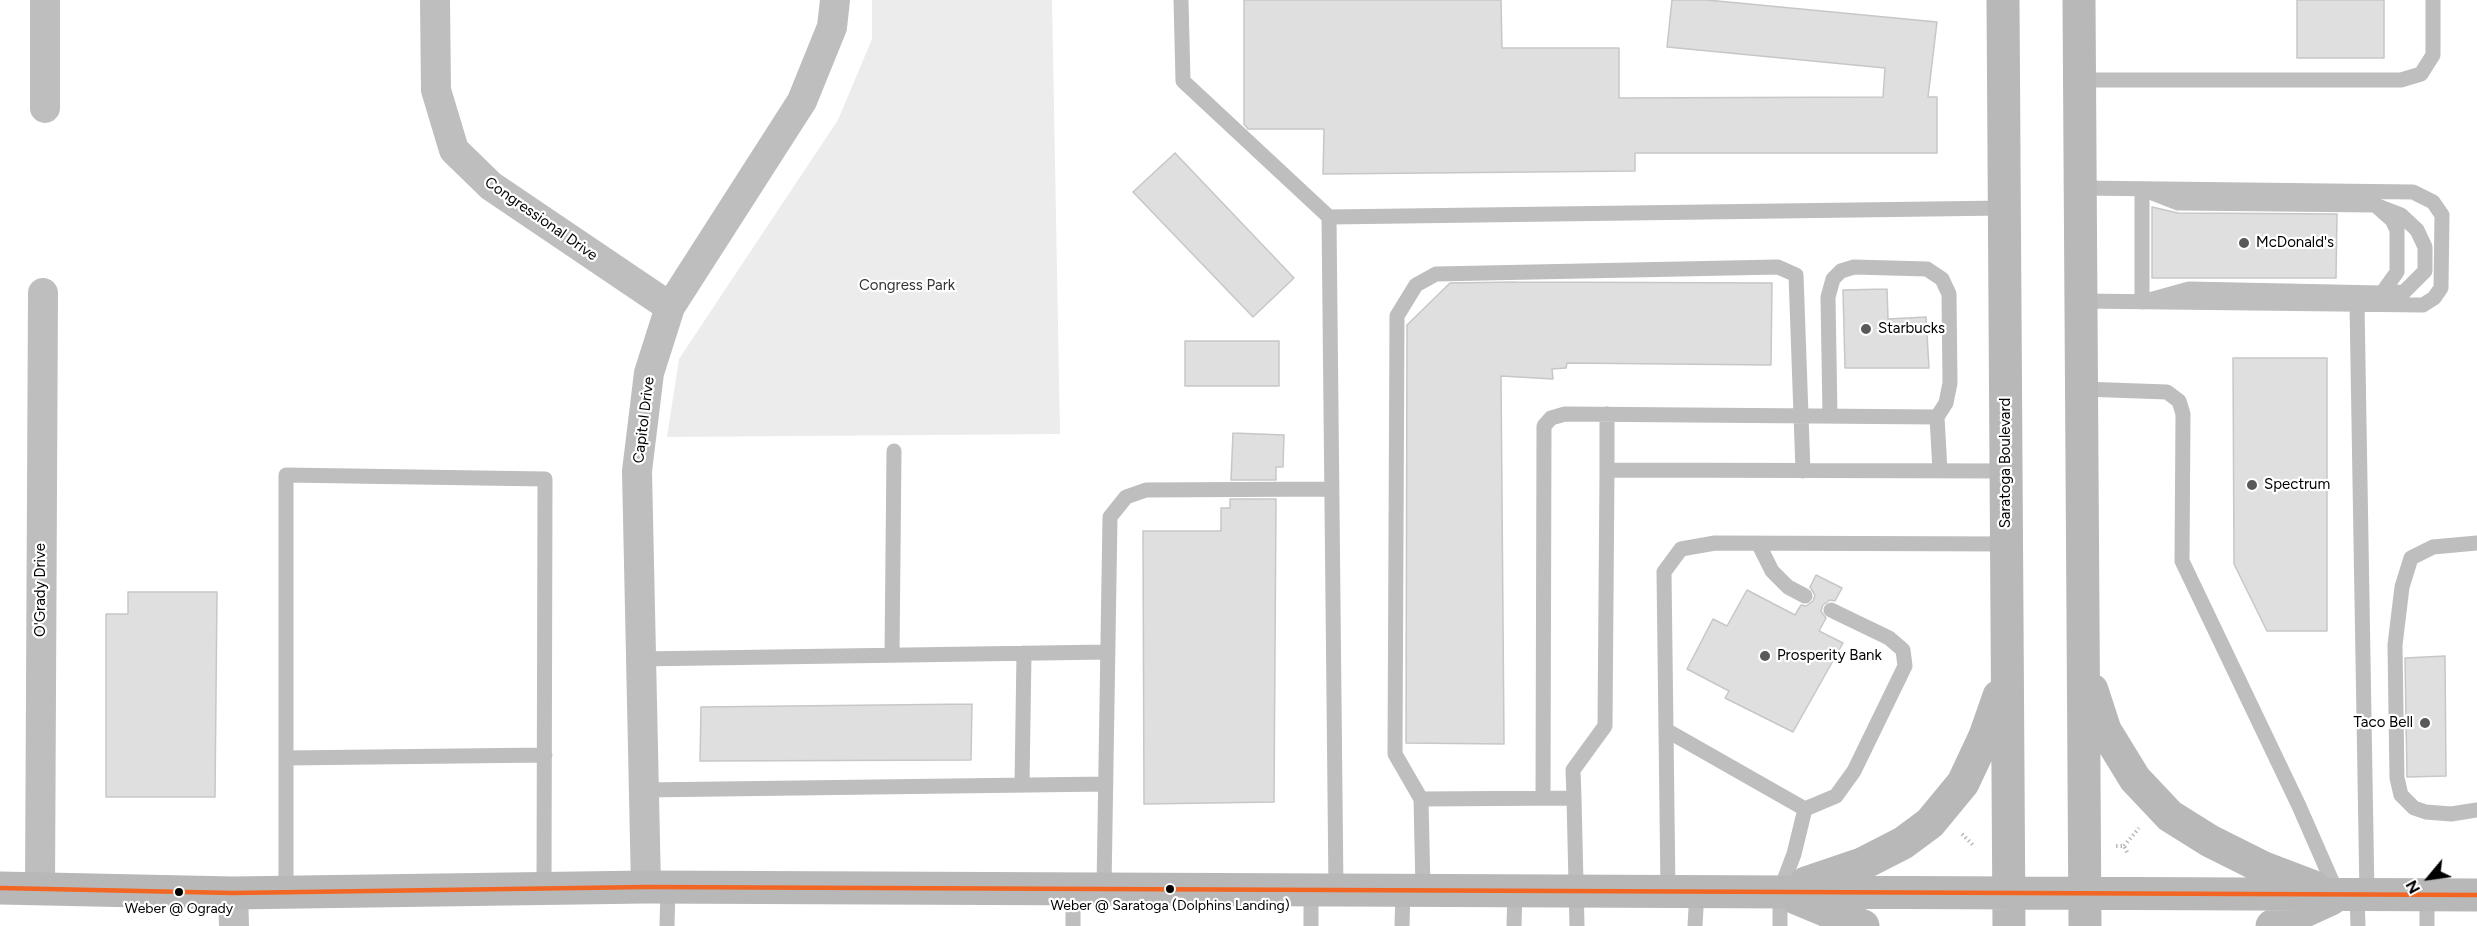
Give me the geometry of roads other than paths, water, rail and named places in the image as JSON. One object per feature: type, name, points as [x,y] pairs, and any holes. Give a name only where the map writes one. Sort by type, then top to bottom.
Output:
[{"type":"main road","name":"Saratoga Boulevard","points":[[2003,0],[2009,926]]},
{"type":"main road","points":[[2079,0],[2085,926]]},
{"type":"main road","points":[[2084,665],[2105,730],[2135,779],[2170,816],[2210,841],[2264,868],[2355,903]]},
{"type":"main road","points":[[1780,891],[1862,864],[1903,843],[1930,823],[1963,783],[1985,736],[2008,668]]},
{"type":"main road","points":[[0,888],[40,887],[234,893],[657,887],[2085,892],[2355,903],[2427,910],[2477,896]]},
{"type":"main road","points":[[1780,891],[1863,926]]},
{"type":"main road","points":[[2272,926],[2355,903]]},
{"type":"street","points":[[45,0],[45,108]]},
{"type":"street","name":"Congressional Drive","points":[[435,0],[436,90],[454,150],[491,186],[670,307]]},
{"type":"street","name":"Capitol Drive","points":[[657,887],[643,790],[639,659],[637,471],[649,374],[670,307],[802,101],[831,27],[835,0]]},
{"type":"street","name":"O'Grady Drive","points":[[40,887],[43,293]]},
{"type":"street","points":[[234,893],[234,926]]},
{"type":"lane","points":[[1181,0],[1183,81],[1329,217],[2005,208]]},
{"type":"lane","points":[[2080,80],[2401,81],[2421,74],[2433,55],[2433,0]]},
{"type":"lane","points":[[2080,188],[2413,192],[2433,202],[2442,215],[2441,288],[2434,298],[2423,305],[2081,301]]},
{"type":"lane","points":[[2142,189],[2178,202],[2374,205],[2401,215],[2417,230],[2425,247],[2426,271],[2404,292],[2189,290],[2142,302]]},
{"type":"lane","points":[[2142,189],[2142,302]]},
{"type":"lane","points":[[2374,205],[2392,220],[2397,230],[2397,272],[2382,293]]},
{"type":"lane","points":[[1311,926],[1323,890],[1332,489],[1329,217]]},
{"type":"lane","points":[[1402,926],[1413,890],[1421,800],[1395,754],[1397,316],[1416,285],[1436,274],[1778,267],[1796,275],[1803,471]]},
{"type":"lane","points":[[1830,416],[1828,297],[1833,279],[1841,271],[1854,267],[1927,269],[1942,279],[1949,294],[1950,383],[1946,403],[1937,417],[1940,471]]},
{"type":"lane","points":[[2355,903],[2357,304]]},
{"type":"lane","points":[[2082,389],[2167,392],[2179,401],[2183,414],[2182,561],[2299,806],[2355,903]]},
{"type":"lane","points":[[1543,798],[1544,426],[1551,418],[1565,414],[1937,417]]},
{"type":"lane","points":[[1577,926],[1573,770],[1605,726],[1607,414]]},
{"type":"lane","points":[[892,655],[894,451]]},
{"type":"lane","points":[[1607,470],[2006,471]]},
{"type":"lane","points":[[286,892],[286,475],[545,478],[544,888]]},
{"type":"lane","points":[[1073,926],[1088,888],[1106,784],[1110,517],[1126,497],[1146,490],[1332,489]]},
{"type":"lane","points":[[1695,926],[1682,891],[1666,730],[1664,573],[1682,549],[1715,543],[2007,544]]},
{"type":"lane","points":[[1758,543],[1772,571],[1788,587],[1805,596]]},
{"type":"lane","points":[[2477,543],[2433,547],[2411,558],[2402,587],[2395,645],[2397,778],[2401,795],[2414,808],[2426,812],[2451,814],[2477,810]]},
{"type":"lane","points":[[1805,809],[1836,796],[1854,771],[1905,666],[1903,650],[1889,638],[1831,610]]},
{"type":"lane","points":[[639,659],[1108,652]]},
{"type":"lane","points":[[1022,784],[1024,653]]},
{"type":"lane","points":[[1666,730],[1805,809]]},
{"type":"lane","points":[[285,758],[545,755]]},
{"type":"lane","points":[[643,790],[1106,784]]},
{"type":"lane","points":[[1421,800],[1574,798]]},
{"type":"lane","points":[[1780,926],[1780,891],[1794,854],[1805,809]]},
{"type":"lane","points":[[657,887],[667,926]]},
{"type":"lane","points":[[1514,926],[1515,890]]},
{"type":"place","name":"McDonald's","points":[[2244,243]]},
{"type":"place","name":"Starbucks","points":[[1866,329]]},
{"type":"place","name":"Spectrum","points":[[2252,485]]},
{"type":"place","name":"Prosperity Bank","points":[[1765,656]]},
{"type":"place","name":"Taco Bell","points":[[2425,723]]},
{"type":"place","name":"Weber @ Saratoga (Dolphins Landing)","points":[[1170,889]]},
{"type":"place","name":"Weber @ Ogrady","points":[[179,892]]},
{"type":"park label","name":"Congress Park","points":[[907,286]]}]
